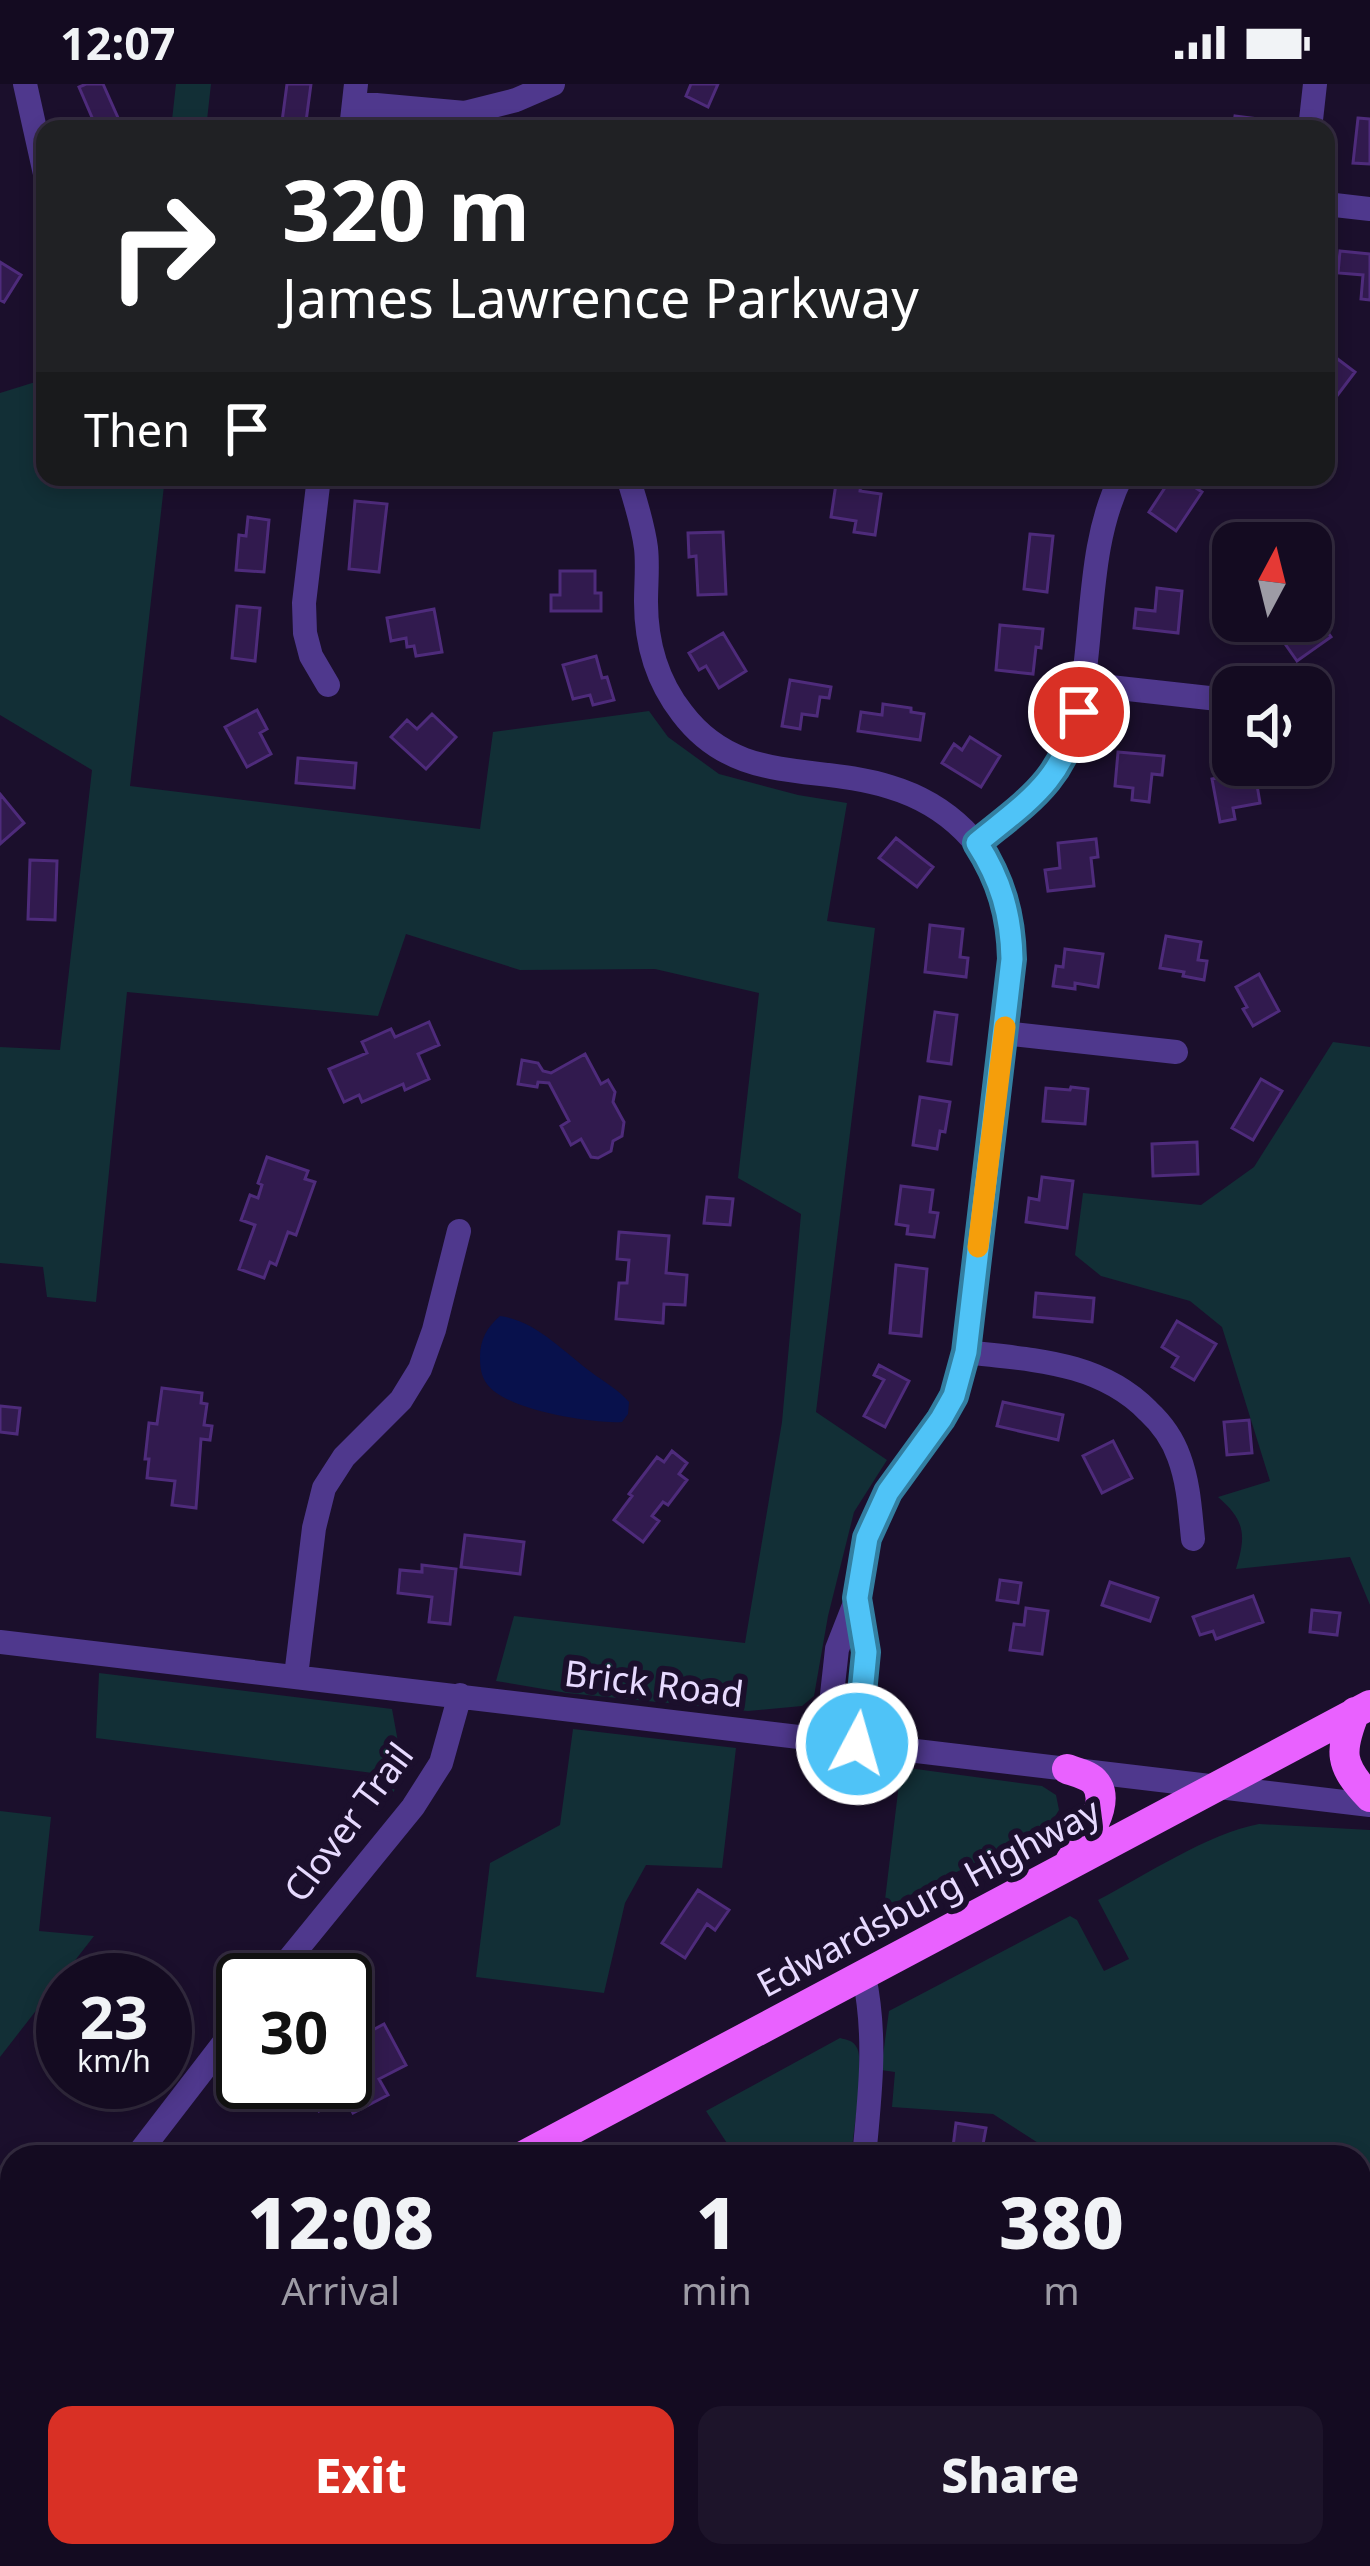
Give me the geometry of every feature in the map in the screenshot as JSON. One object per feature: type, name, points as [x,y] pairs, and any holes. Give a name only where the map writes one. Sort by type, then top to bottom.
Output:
[{"type":"main road","name":"Edwardsburg Highway","points":[[545,2145],[1363,1708]]},
{"type":"main road","points":[[1363,1708],[1345,1737],[1345,1763],[1370,1801]]},
{"type":"main road","points":[[1064,1870],[1088,1839],[1099,1809],[1099,1789],[1092,1778],[1067,1768]]},
{"type":"street","points":[[25,84],[36,134]]},
{"type":"street","points":[[355,93],[465,113],[516,100],[553,84]]},
{"type":"street","points":[[1311,120],[1315,84]]},
{"type":"street","points":[[1335,205],[1370,209]]},
{"type":"street","points":[[318,486],[304,603],[305,634],[328,686]]},
{"type":"street","points":[[630,486],[646,550],[650,647],[667,690],[695,728],[751,764],[862,780],[920,798],[962,826],[977,843],[1007,906],[1012,959],[966,1352],[954,1396],[888,1492],[867,1538],[857,1598],[837,1649],[826,1740]]},
{"type":"street","points":[[977,843],[1037,794],[1064,759],[1073,736],[1104,518],[1116,486]]},
{"type":"street","points":[[1083,685],[1212,698]]},
{"type":"street","points":[[1004,1033],[1176,1052]]},
{"type":"street","points":[[296,1676],[314,1528],[324,1488],[344,1457],[401,1400],[420,1369],[459,1231]]},
{"type":"street","points":[[966,1352],[1075,1367],[1138,1400],[1178,1454],[1189,1492],[1192,1539]]},
{"type":"street","points":[[857,1598],[866,1652],[857,1744]]},
{"type":"street","name":"Brick Road","points":[[0,1642],[1370,1801]]},
{"type":"street","name":"Clover Trail","points":[[294,1953],[413,1807],[442,1762],[460,1695]]},
{"type":"street","points":[[864,1976],[872,2012],[873,2060],[865,2145]]},
{"type":"street","points":[[145,2145],[216,2053]]},
{"type":"green space","points":[[176,84],[211,84],[207,120],[172,120]]},
{"type":"green space","points":[[36,382],[36,486],[164,486],[130,786],[480,829],[493,732],[649,711],[668,737],[719,774],[847,803],[827,921],[875,928],[816,1412],[887,1460],[854,1512],[814,1696],[802,1706],[748,1711],[496,1681],[514,1616],[745,1643],[782,1422],[801,1214],[738,1178],[759,993],[655,969],[520,970],[406,934],[378,1016],[127,992],[96,1302],[47,1297],[43,1267],[0,1263],[0,1047],[60,1050],[92,770],[0,715],[0,393]]},
{"type":"green space","points":[[1333,1042],[1370,1047],[1370,1605],[1350,1557],[1236,1569],[1239,1522],[1218,1497],[1270,1481],[1222,1327],[1190,1301],[1101,1276],[1075,1255],[1083,1193],[1201,1205],[1254,1167]]},
{"type":"green space","points":[[99,1673],[392,1709],[400,1753],[394,1792],[373,1773],[96,1738]]},
{"type":"green space","points":[[573,1729],[736,1748],[722,1868],[646,1865],[625,1903],[604,1993],[476,1977],[490,1863],[560,1825]]},
{"type":"green space","points":[[901,1767],[1042,1786],[1056,1795],[1059,1810],[1049,1826],[884,1908]]},
{"type":"green space","points":[[0,1811],[51,1817],[39,1931],[94,1936],[81,1953],[36,1953],[36,2011],[0,2057]]},
{"type":"green space","points":[[1259,1824],[1370,1830],[1370,2145],[1041,2145],[993,2114],[892,2107],[895,2072],[881,2070],[889,2011],[1070,1916],[1077,1920],[1104,1971],[1129,1959],[1098,1900],[1239,1829]]},
{"type":"green space","points":[[840,2038],[857,2048],[859,2084],[852,2145],[728,2145],[706,2111]]},
{"type":"shaded area","points":[[500,1316],[537,1330],[620,1393],[629,1402],[622,1422],[550,1414],[497,1393],[483,1378],[480,1357],[485,1334]]},
{"type":"building","points":[[103,84],[119,120],[93,120],[79,87]]},
{"type":"building","points":[[287,84],[311,84],[306,120],[282,120]]},
{"type":"building","points":[[691,84],[718,84],[708,107],[686,96]]},
{"type":"building","points":[[1358,118],[1370,119],[1370,164],[1353,163]]},
{"type":"building","points":[[1340,251],[1370,254],[1370,300],[1361,299],[1363,275],[1338,273]]},
{"type":"building","points":[[0,262],[21,275],[4,302],[0,300]]},
{"type":"building","points":[[1335,357],[1355,372],[1335,398]]},
{"type":"building","points":[[836,486],[861,486],[860,491],[881,494],[875,535],[854,532],[856,521],[831,517]]},
{"type":"building","points":[[1166,486],[1193,486],[1202,492],[1176,531],[1149,512]]},
{"type":"building","points":[[355,501],[387,504],[379,572],[349,569]]},
{"type":"building","points":[[248,517],[269,520],[264,572],[236,570],[239,535],[246,536]]},
{"type":"building","points":[[723,532],[726,594],[698,595],[696,556],[689,557],[688,533]]},
{"type":"building","points":[[1030,534],[1053,536],[1047,592],[1024,589]]},
{"type":"building","points":[[560,571],[595,571],[601,611],[551,611],[551,595],[560,595]]},
{"type":"building","points":[[1157,588],[1182,591],[1178,633],[1134,628],[1136,609],[1155,611]]},
{"type":"building","points":[[237,606],[260,608],[255,661],[232,658]]},
{"type":"building","points":[[434,609],[442,652],[416,656],[406,638],[391,641],[387,618]]},
{"type":"building","points":[[1000,625],[1043,629],[1033,674],[996,670]]},
{"type":"building","points":[[723,633],[746,671],[719,688],[706,666],[699,670],[689,653]]},
{"type":"building","points":[[1284,642],[1324,642],[1297,661]]},
{"type":"building","points":[[596,656],[614,700],[593,705],[590,695],[573,699],[563,665]]},
{"type":"building","points":[[790,680],[831,687],[829,698],[820,697],[817,716],[802,714],[800,729],[782,726]]},
{"type":"building","points":[[883,704],[924,714],[920,740],[858,731],[861,712],[882,715]]},
{"type":"building","points":[[257,710],[267,729],[260,733],[271,754],[247,767],[225,727]]},
{"type":"building","points":[[432,714],[456,737],[426,769],[391,737],[407,720],[417,729]]},
{"type":"building","points":[[970,737],[1000,756],[981,787],[942,763],[954,744],[962,750]]},
{"type":"building","points":[[1118,752],[1164,756],[1162,775],[1152,774],[1149,802],[1132,800],[1133,788],[1115,786]]},
{"type":"building","points":[[298,758],[356,763],[354,788],[296,783]]},
{"type":"building","points":[[1213,786],[1257,786],[1260,803],[1233,808],[1235,819],[1220,822]]},
{"type":"building","points":[[0,794],[24,823],[0,844]]},
{"type":"building","points":[[896,838],[933,867],[917,887],[879,858]]},
{"type":"building","points":[[1096,839],[1098,857],[1091,858],[1094,886],[1048,891],[1045,870],[1060,868],[1058,843]]},
{"type":"building","points":[[30,860],[57,861],[55,920],[28,919]]},
{"type":"building","points":[[930,925],[963,929],[960,957],[968,958],[966,977],[925,972]]},
{"type":"building","points":[[1166,936],[1201,942],[1198,960],[1207,961],[1204,980],[1160,968]]},
{"type":"building","points":[[1065,949],[1103,954],[1098,987],[1053,986],[1056,966],[1063,967]]},
{"type":"building","points":[[1259,974],[1279,1011],[1253,1026],[1236,987]]},
{"type":"building","points":[[935,1012],[957,1015],[951,1064],[928,1061]]},
{"type":"building","points":[[429,1022],[439,1045],[418,1054],[429,1079],[405,1090],[403,1084],[362,1102],[359,1095],[344,1102],[329,1069],[367,1053],[362,1042],[391,1029],[395,1037]]},
{"type":"building","points":[[585,1054],[601,1084],[608,1080],[615,1092],[613,1102],[624,1122],[622,1136],[613,1141],[611,1151],[598,1158],[591,1157],[581,1139],[571,1145],[561,1126],[569,1121],[549,1083],[538,1082],[537,1087],[518,1084],[522,1060],[538,1063],[551,1073]]},
{"type":"building","points":[[1261,1079],[1282,1091],[1253,1140],[1232,1128]]},
{"type":"building","points":[[1046,1088],[1088,1089],[1085,1124],[1043,1121]]},
{"type":"building","points":[[920,1097],[950,1102],[937,1149],[913,1145]]},
{"type":"building","points":[[1197,1142],[1198,1174],[1153,1176],[1152,1144]]},
{"type":"building","points":[[267,1157],[308,1171],[305,1179],[315,1182],[296,1235],[288,1232],[276,1265],[270,1262],[264,1278],[239,1269],[255,1225],[241,1220],[250,1195],[258,1198]]},
{"type":"building","points":[[1042,1177],[1073,1181],[1067,1228],[1026,1222],[1029,1198],[1039,1200]]},
{"type":"building","points":[[901,1186],[933,1190],[930,1212],[938,1213],[934,1237],[907,1234],[908,1226],[896,1224]]},
{"type":"building","points":[[707,1197],[733,1199],[730,1225],[704,1223]]},
{"type":"building","points":[[619,1232],[669,1236],[666,1273],[687,1275],[685,1305],[664,1304],[663,1323],[616,1319],[619,1283],[627,1283],[629,1260],[617,1259]]},
{"type":"building","points":[[896,1265],[927,1269],[921,1336],[890,1333]]},
{"type":"building","points":[[1036,1293],[1094,1298],[1092,1322],[1034,1317]]},
{"type":"building","points":[[1177,1321],[1216,1344],[1194,1380],[1172,1367],[1178,1357],[1162,1347]]},
{"type":"building","points":[[879,1365],[909,1381],[885,1427],[864,1416],[884,1380],[874,1375]]},
{"type":"building","points":[[162,1388],[202,1393],[201,1403],[207,1404],[204,1425],[212,1426],[210,1440],[201,1439],[196,1508],[172,1505],[175,1481],[147,1478],[149,1423],[157,1424]]},
{"type":"building","points":[[1003,1402],[1063,1415],[1058,1440],[997,1426]]},
{"type":"building","points":[[0,1406],[20,1408],[17,1434],[0,1432]]},
{"type":"building","points":[[1249,1420],[1252,1453],[1227,1455],[1224,1422]]},
{"type":"building","points":[[1113,1441],[1132,1478],[1102,1493],[1083,1456]]},
{"type":"building","points":[[672,1451],[687,1463],[679,1474],[687,1480],[668,1505],[663,1502],[652,1516],[659,1521],[643,1542],[614,1520],[657,1457],[664,1462]]},
{"type":"building","points":[[465,1535],[524,1542],[520,1574],[461,1567]]},
{"type":"building","points":[[422,1565],[456,1569],[450,1624],[429,1622],[432,1597],[398,1593],[400,1570],[422,1572]]},
{"type":"building","points":[[1000,1580],[1021,1583],[1018,1603],[997,1600]]},
{"type":"building","points":[[1110,1582],[1158,1598],[1150,1621],[1102,1605]]},
{"type":"building","points":[[1253,1596],[1263,1622],[1216,1639],[1213,1631],[1200,1635],[1193,1617]]},
{"type":"building","points":[[1026,1608],[1048,1611],[1042,1654],[1010,1650],[1014,1624],[1024,1625]]},
{"type":"building","points":[[1312,1610],[1340,1613],[1337,1635],[1310,1632]]},
{"type":"building","points":[[698,1890],[729,1910],[715,1930],[707,1924],[685,1958],[662,1943]]},
{"type":"building","points":[[384,2024],[406,2065],[379,2079],[388,2095],[372,2103],[372,2030]]},
{"type":"building","points":[[956,2123],[986,2128],[983,2145],[953,2145]]},
{"type":"slow traffic","points":[[978,1247],[1005,1027]]},
{"type":"route","points":[[857,1744],[866,1652],[857,1598],[867,1538],[888,1492],[954,1396],[966,1352],[1012,959],[1007,906],[977,843],[1052,777],[1064,759],[1079,712]]}]
